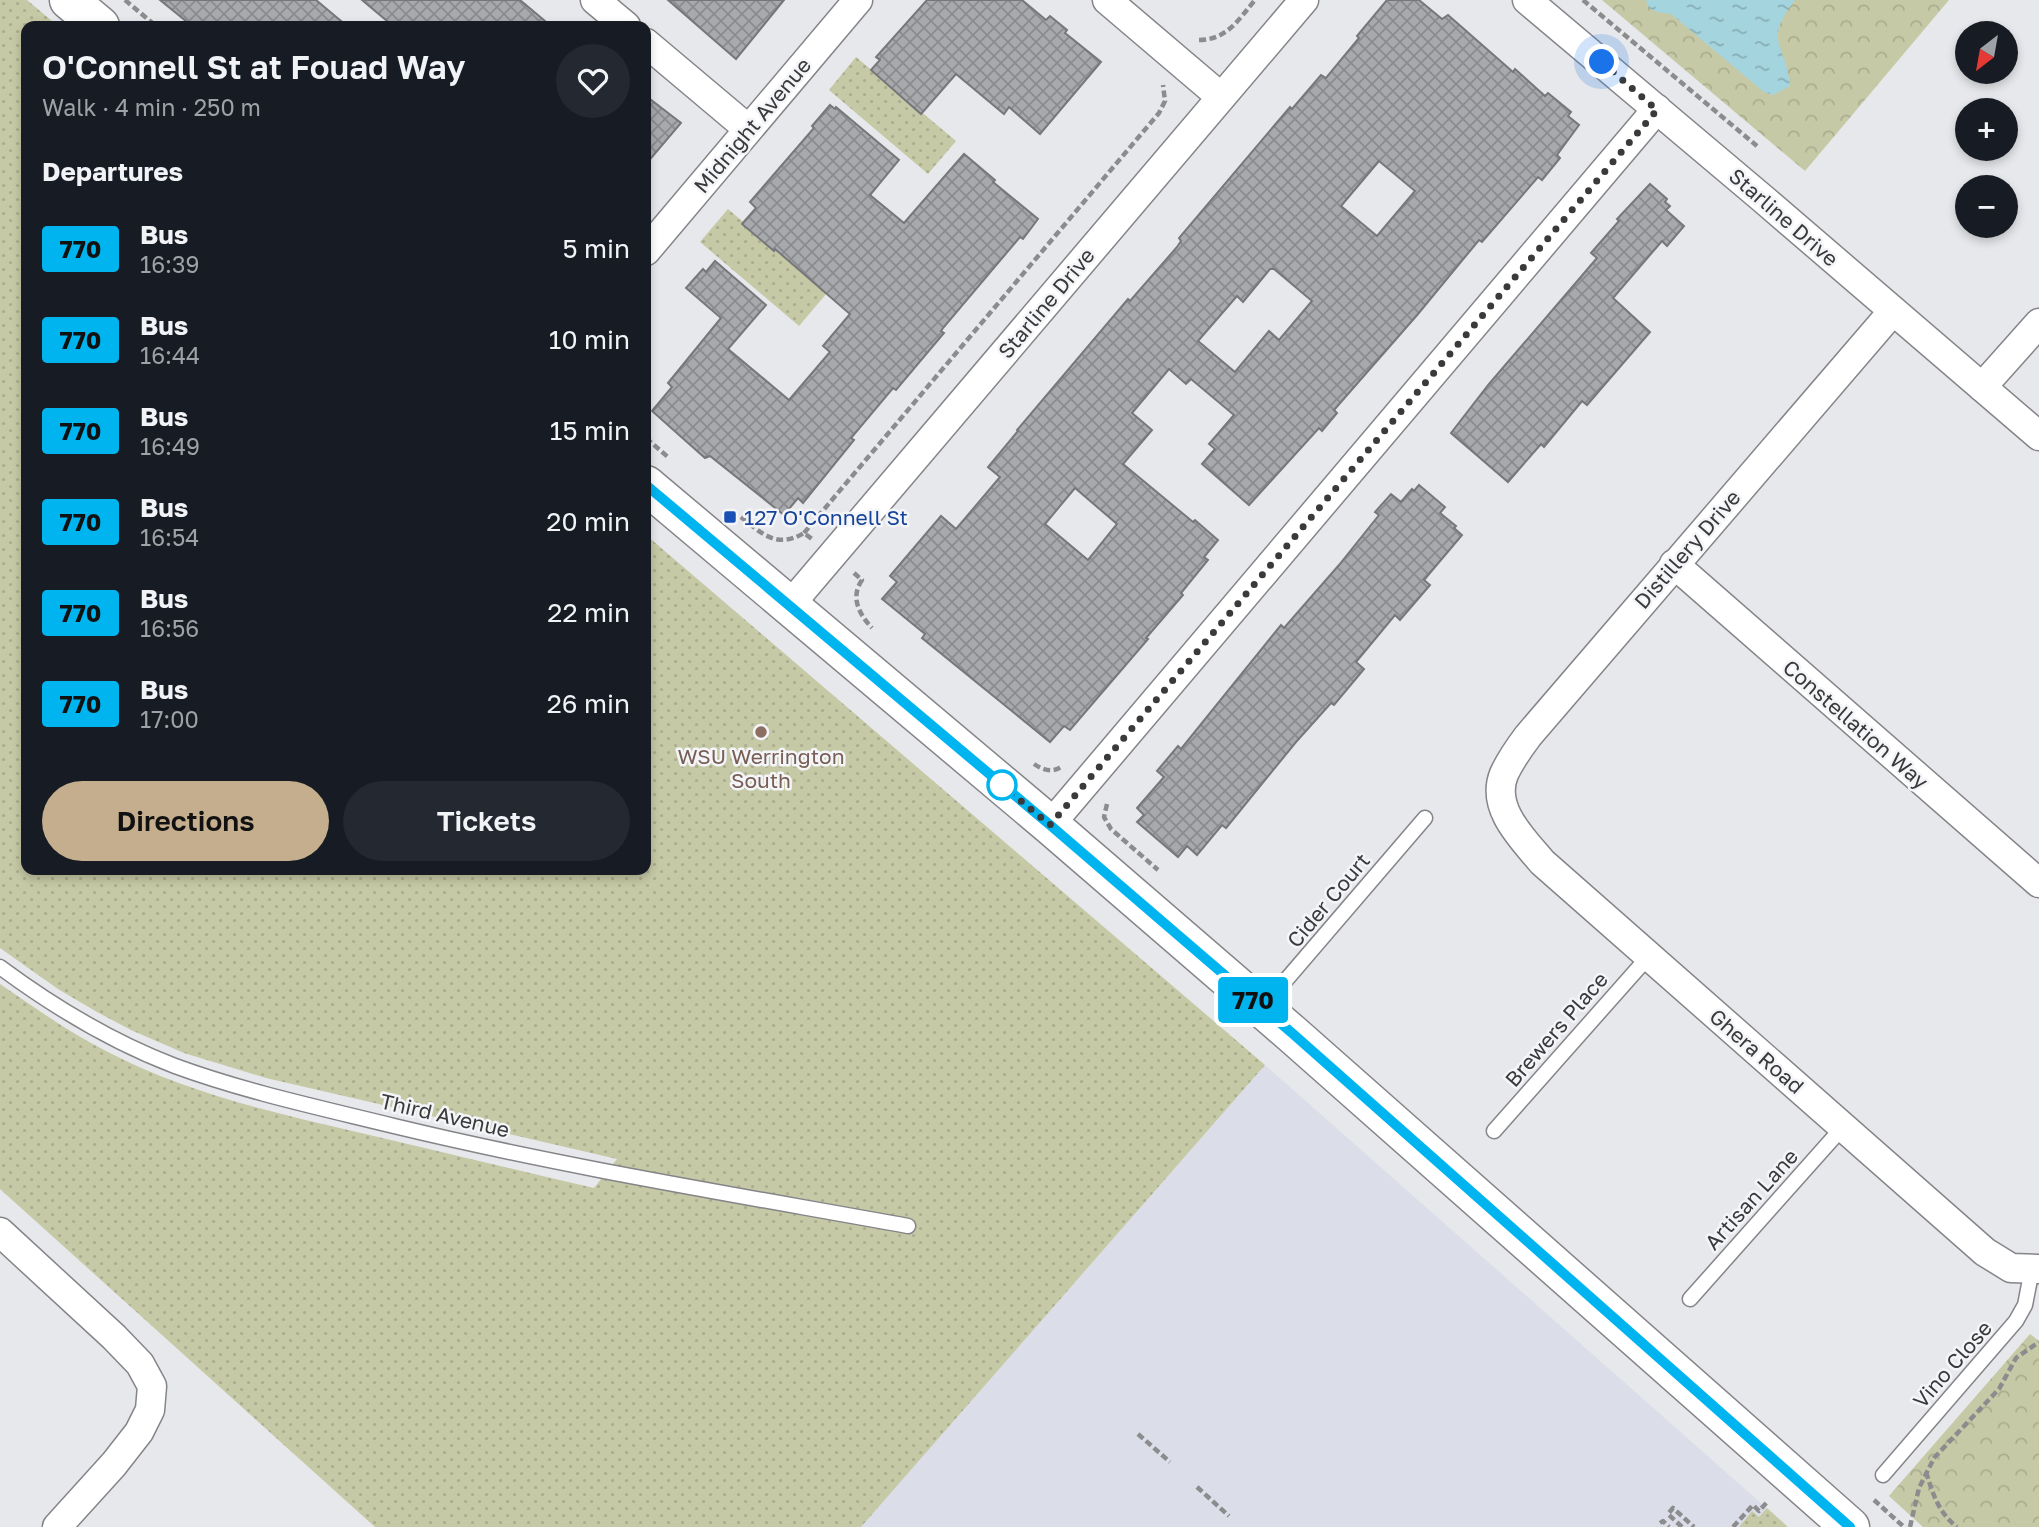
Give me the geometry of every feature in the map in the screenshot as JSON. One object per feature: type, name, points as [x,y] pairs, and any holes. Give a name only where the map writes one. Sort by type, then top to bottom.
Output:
[{"type":"street","points":[[69,0],[94,21]]},
{"type":"street","points":[[595,0],[620,21]]},
{"type":"street","name":"Midnight Avenue","points":[[651,245],[747,128],[858,0]]},
{"type":"street","points":[[1107,0],[1221,97]]},
{"type":"street","name":"Starline Drive","points":[[789,606],[1304,0]]},
{"type":"street","name":"Starline Drive","points":[[1527,0],[2039,436]]},
{"type":"street","points":[[651,47],[747,128]]},
{"type":"street","points":[[1050,825],[1657,110]]},
{"type":"street","name":"Distillery Drive","points":[[1502,799],[1502,777],[1528,736],[1893,311]]},
{"type":"street","points":[[1982,387],[2039,323]]},
{"type":"street","points":[[651,489],[1050,825],[1850,1527]]},
{"type":"street","name":"Constellation Way","points":[[1674,564],[2039,883]]},
{"type":"street","name":"Ghera Road","points":[[1502,799],[1515,831],[1542,862],[1843,1127],[1986,1252],[2011,1268],[2036,1269]]},
{"type":"street","points":[[0,1232],[114,1337],[140,1364],[152,1386],[150,1410],[139,1432],[57,1527]]},
{"type":"lane","name":"Cider Court","points":[[1262,1009],[1425,818]]},
{"type":"lane","name":"Brewers Place","points":[[1494,1131],[1649,956]]},
{"type":"lane","name":"Third Avenue","points":[[0,967],[57,1007],[96,1030],[134,1049],[209,1078],[289,1100],[502,1150],[908,1226]]},
{"type":"lane","name":"Artisan Lane","points":[[1690,1298],[1843,1127]]},
{"type":"lane","name":"Vino Close","points":[[1883,1475],[2016,1321],[2025,1306],[2036,1269]]},
{"type":"path","points":[[125,0],[150,21]]},
{"type":"path","points":[[1193,49],[1199,40],[1215,39],[1227,33],[1255,0]]},
{"type":"path","points":[[1583,0],[1757,146]]},
{"type":"path","points":[[737,514],[757,531],[772,539],[788,541],[804,533],[1159,113],[1165,101],[1162,86],[1170,77]]},
{"type":"path","points":[[651,442],[676,463]]},
{"type":"path","points":[[804,533],[811,538]]},
{"type":"path","points":[[853,573],[862,580],[858,585],[856,598],[860,613],[882,637]]},
{"type":"path","points":[[1028,760],[1044,770],[1059,769],[1067,762]]},
{"type":"path","points":[[1910,1527],[1926,1471],[1934,1458],[1999,1389],[2016,1358],[2039,1342]]},
{"type":"path","points":[[1138,1434],[1170,1462]]},
{"type":"path","points":[[1926,1471],[1936,1503],[1956,1527]]},
{"type":"path","points":[[1197,1487],[1229,1516]]},
{"type":"path","points":[[1733,1527],[1753,1505],[1759,1511],[1768,1501]]},
{"type":"path","points":[[1682,1527],[1668,1514],[1673,1508],[1694,1527]]},
{"type":"path","points":[[1660,1523],[1663,1521],[1670,1527]]},
{"type":"shaded area","points":[[1265,1065],[1788,1527],[861,1527]]},
{"type":"green space","points":[[0,0],[27,0],[52,21],[21,21],[21,875],[651,875],[651,539],[1265,1065],[861,1527],[375,1527],[0,1189],[0,984],[108,1052],[168,1079],[232,1100],[296,1118],[594,1188],[617,1159],[266,1078],[184,1053],[97,1012],[58,989],[0,948]]},
{"type":"green space","points":[[1602,0],[1949,0],[1805,171]]},
{"type":"green space","points":[[856,57],[956,141],[928,174],[829,90]]},
{"type":"green space","points":[[728,209],[827,293],[799,326],[700,242]]},
{"type":"green space","points":[[2030,1334],[2039,1341],[2039,1527],[1923,1527],[1889,1496]]},
{"type":"green space","points":[[1767,1508],[1788,1527],[1739,1527],[1752,1511],[1759,1517]]},
{"type":"water","points":[[1646,0],[1795,0],[1785,14],[1778,35],[1790,86],[1773,95],[1764,92],[1671,14],[1649,8]]},
{"type":"building","points":[[160,0],[316,0],[341,21],[186,21]]},
{"type":"building","points":[[362,0],[520,0],[545,21],[387,21]]},
{"type":"building","points":[[668,0],[784,0],[736,59]]},
{"type":"building","points":[[927,0],[1022,0],[1046,20],[1050,16],[1067,30],[1065,33],[1101,62],[1040,134],[1009,107],[1004,114],[956,74],[921,114],[871,70],[880,60],[876,57]]},
{"type":"building","points":[[1387,0],[1419,0],[1442,19],[1448,15],[1513,72],[1515,69],[1545,96],[1548,93],[1571,112],[1568,116],[1579,125],[1557,155],[1560,158],[1542,180],[1538,177],[1482,242],[1479,240],[1334,410],[1337,413],[1322,431],[1319,428],[1249,505],[1202,464],[1215,449],[1209,444],[1234,415],[1191,379],[1186,384],[1169,369],[1132,413],[1152,430],[1123,464],[1218,540],[1204,557],[1208,560],[1181,593],[1183,595],[1146,638],[1148,639],[1070,730],[1064,726],[1050,742],[922,638],[925,634],[882,599],[897,582],[890,576],[941,516],[956,529],[1000,477],[988,467],[1017,430],[1128,299],[1130,301],[1177,247],[1181,241],[1179,238],[1290,107],[1292,109],[1321,75],[1326,78],[1359,38],[1357,36]],"holes":[[[1379,161],[1415,191],[1377,236],[1341,206]],[[1270,269],[1274,269],[1312,301],[1279,340],[1269,331],[1235,372],[1198,341],[1237,296],[1243,302]],[[1075,488],[1117,524],[1088,560],[1045,524]]]},
{"type":"building","points":[[651,100],[681,123],[651,158]]},
{"type":"building","points":[[830,105],[835,109],[836,107],[899,160],[870,195],[904,223],[964,154],[1038,219],[943,328],[941,331],[944,333],[896,390],[893,388],[851,438],[854,440],[803,503],[798,498],[784,515],[710,456],[705,458],[652,411],[672,387],[668,383],[721,318],[686,288],[703,269],[706,272],[715,261],[766,305],[728,349],[789,400],[830,352],[823,346],[850,314],[742,224],[756,208],[750,202],[814,128],[812,126]]},
{"type":"building","points":[[1650,184],[1667,199],[1665,202],[1670,206],[1666,210],[1684,226],[1667,246],[1662,241],[1613,298],[1650,332],[1587,405],[1582,401],[1544,447],[1541,444],[1508,482],[1451,433],[1489,384],[1597,258],[1591,253],[1619,221],[1617,219]]},
{"type":"building","points":[[1419,485],[1445,507],[1440,513],[1456,526],[1454,528],[1462,535],[1424,580],[1430,585],[1400,620],[1395,615],[1356,662],[1364,669],[1334,705],[1331,703],[1296,742],[1226,828],[1222,825],[1197,855],[1187,846],[1178,857],[1137,822],[1144,815],[1137,808],[1164,777],[1157,771],[1178,746],[1181,749],[1281,625],[1284,628],[1339,565],[1379,515],[1375,512],[1391,494],[1401,502]]},
{"type":"bus line","name":"770","points":[[651,489],[1292,1033],[1850,1527]]},
{"type":"place","name":"127 O'Connell St","points":[[730,517]]},
{"type":"place","name":"WSU Werrington South","points":[[761,732]]},
{"type":"route","points":[[1002,785],[1050,825],[1657,110],[1602,62]]}]
